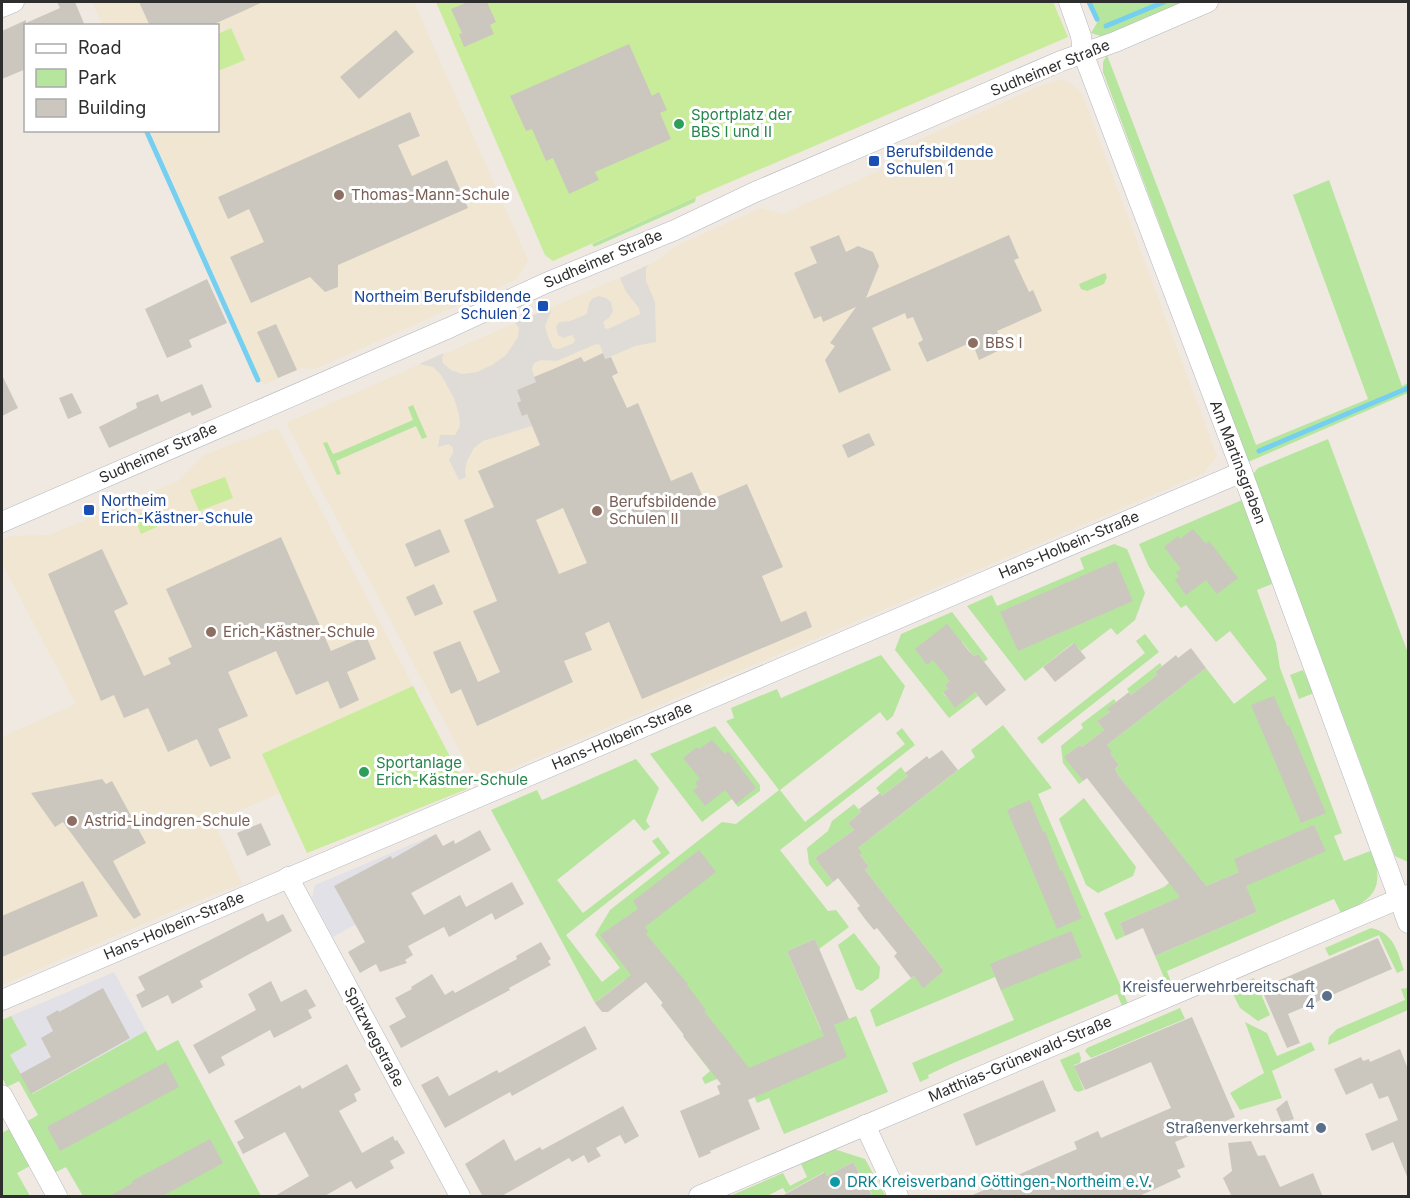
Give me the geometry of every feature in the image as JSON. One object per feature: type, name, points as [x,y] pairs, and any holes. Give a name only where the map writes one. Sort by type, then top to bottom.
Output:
[{"type":"street","points":[[2,7],[14,2]]},
{"type":"street","name":"Am Martinsgraben","points":[[1069,2],[1082,36],[1083,53],[1404,897],[1408,923]]},
{"type":"street","name":"Sudheimer Straße","points":[[2,522],[451,327],[546,283],[675,230],[755,192],[1208,2]]},
{"type":"street","name":"Hans-Holbein-Straße","points":[[2,1000],[1242,472]]},
{"type":"street","name":"Spitzwegstraße","points":[[288,878],[460,1197]]},
{"type":"street","name":"Matthias-Grünewald-Straße","points":[[699,1197],[1404,897]]},
{"type":"street","points":[[2,1095],[57,1197]]},
{"type":"street","points":[[865,1125],[898,1197]]},
{"type":"shaded area","name":"Thomas-Mann-Schule","points":[[92,2],[414,2],[528,260],[517,279],[315,369],[301,368],[263,385],[150,132],[219,132],[219,24],[103,24]]},
{"type":"shaded area","points":[[1060,80],[1069,82],[1082,94],[1217,456],[1204,473],[477,783],[286,423],[653,263],[678,245],[761,208],[783,214],[888,167],[911,143],[1045,84]]},
{"type":"shaded area","points":[[648,265],[646,281],[655,302],[656,342],[635,346],[605,359],[600,345],[596,344],[557,361],[541,360],[534,363],[532,369],[536,382],[517,390],[521,401],[517,403],[522,415],[527,414],[532,426],[483,441],[474,448],[467,461],[466,477],[459,480],[449,460],[453,448],[449,444],[438,447],[440,435],[455,435],[460,426],[454,398],[441,375],[433,367],[419,364],[444,353],[443,363],[451,370],[462,374],[477,372],[506,355],[518,337],[519,328],[515,323],[550,308],[551,312],[545,326],[553,348],[559,349],[574,343],[575,340],[572,335],[563,338],[558,335],[556,326],[559,322],[570,321],[587,314],[589,303],[593,298],[599,296],[611,302],[613,311],[603,322],[605,328],[608,329],[640,314],[639,308],[626,292],[620,278]]},
{"type":"shaded area","name":"Erich-Kästner-Schule","points":[[278,428],[467,789],[307,853],[279,793],[214,822],[242,884],[189,904],[2,985],[2,737],[76,704],[2,563],[2,540],[11,536],[50,535],[178,481],[205,454]]},
{"type":"shaded area","points":[[436,834],[455,869],[333,937],[312,898],[315,885]]},
{"type":"shaded area","points":[[114,972],[146,1031],[31,1094],[10,1055],[27,1045],[11,1016]]},
{"type":"green space","name":"Sportplatz der BBS I und II","points":[[436,2],[1053,2],[1068,37],[707,192],[553,261],[545,255]]},
{"type":"green space","points":[[1087,2],[1185,2],[1104,37],[1091,33],[1097,23]]},
{"type":"green space","points":[[231,28],[245,60],[219,71],[219,34]]},
{"type":"green space","points":[[1107,55],[1256,445],[1368,399],[1293,195],[1329,180],[1402,386],[1408,383],[1408,393],[1248,462],[1103,72],[1103,62]]},
{"type":"green space","points":[[696,197],[695,202],[594,247],[592,244]]},
{"type":"green space","points":[[1105,273],[1107,277],[1104,284],[1087,291],[1081,289],[1079,284]]},
{"type":"green space","points":[[413,405],[427,437],[422,439],[416,426],[336,461],[341,474],[337,475],[323,443],[327,442],[333,454],[339,452],[413,420],[408,407]]},
{"type":"green space","points":[[1328,439],[1408,653],[1408,862],[1395,856],[1253,474],[1258,468]]},
{"type":"green space","points":[[225,477],[233,498],[199,511],[190,490]]},
{"type":"green space","points":[[1242,500],[1272,584],[1257,590],[1276,643],[1280,668],[1342,833],[1334,836],[1344,861],[1373,850],[1377,883],[1370,896],[1353,908],[1341,913],[1334,899],[1167,971],[1172,985],[1168,987],[1155,956],[1257,912],[1239,872],[1120,923],[1125,936],[1116,940],[1104,913],[1169,883],[1196,874],[1119,776],[1115,769],[1119,765],[1107,745],[1206,668],[1234,704],[1267,679],[1230,631],[1216,642],[1186,605],[1181,608],[1149,567],[1139,544]]},
{"type":"green space","points":[[156,507],[163,524],[141,534],[134,516]]},
{"type":"green space","points":[[1114,544],[1127,549],[1145,593],[1135,620],[1117,635],[1111,628],[1081,651],[1073,643],[1025,681],[967,606],[992,595],[997,606],[1084,569],[1080,558]]},
{"type":"green space","points":[[952,612],[988,659],[984,662],[978,654],[974,656],[962,642],[949,652],[953,679],[945,685],[948,689],[943,693],[955,707],[974,691],[978,696],[949,718],[895,650],[901,634]]},
{"type":"green space","points":[[1145,634],[1159,652],[1042,744],[1037,738],[1145,653],[1136,641]]},
{"type":"green space","points":[[881,655],[905,686],[893,716],[887,721],[880,712],[780,790],[805,822],[905,744],[896,733],[902,728],[915,745],[780,850],[828,911],[836,910],[849,927],[819,949],[815,939],[787,951],[821,1030],[856,1016],[888,1092],[784,1134],[769,1098],[757,1103],[743,1068],[705,1084],[702,1078],[710,1071],[646,982],[624,980],[595,1003],[491,810],[537,790],[542,800],[636,759],[659,788],[646,821],[650,827],[644,831],[634,819],[557,880],[583,913],[661,853],[652,841],[658,837],[670,853],[566,935],[602,982],[620,968],[595,935],[610,910],[722,822],[736,824],[779,790],[726,721],[734,718],[731,708],[777,689],[781,698]]},
{"type":"green space","points":[[1160,663],[1162,666],[1155,672],[1157,675],[1131,695],[1127,689]]},
{"type":"green space","points":[[1303,670],[1314,693],[1299,699],[1290,675]]},
{"type":"green space","name":"Sportanlage Erich-Kästner-Schule","points":[[413,686],[467,789],[307,853],[262,754]]},
{"type":"green space","points":[[1114,699],[1116,702],[1108,709],[1110,712],[1097,721],[1104,730],[1065,757],[1083,781],[1079,784],[1063,763],[1061,746],[1083,728],[1081,724]]},
{"type":"green space","points":[[1003,725],[1052,788],[1038,794],[1129,1006],[1123,1008],[1117,994],[951,1064],[928,1075],[929,1078],[920,1082],[912,1063],[1014,1020],[995,977],[876,1027],[870,1010],[914,976],[923,987],[944,971],[865,870],[869,867],[858,848],[975,757],[971,750]]},
{"type":"green space","points":[[715,726],[760,785],[760,791],[738,807],[732,799],[702,822],[650,754]]},
{"type":"green space","points":[[901,767],[908,776],[882,796],[876,788]]},
{"type":"green space","points":[[1084,798],[1136,867],[1133,876],[1098,893],[1086,885],[1059,819]]},
{"type":"green space","points":[[854,804],[861,812],[848,823],[854,830],[815,858],[833,882],[827,887],[809,864],[807,848],[828,831],[832,821]]},
{"type":"green space","points":[[1371,928],[1379,930],[1390,938],[1404,970],[1397,973],[1379,935],[1329,956],[1325,948]]},
{"type":"green space","points":[[854,933],[880,967],[879,978],[862,991],[856,989],[838,945]]},
{"type":"green space","points":[[1254,978],[1270,1015],[1258,1021],[1240,1008],[1230,988]]},
{"type":"green space","points":[[1407,988],[1408,1010],[1328,1045],[1329,1037],[1337,1029],[1405,1000],[1401,989]]},
{"type":"green space","points":[[1180,1008],[1185,1019],[1091,1058],[1085,1051],[1087,1048]]},
{"type":"green space","points":[[11,1016],[27,1045],[10,1055],[32,1094],[146,1031],[157,1051],[178,1040],[261,1196],[83,1196],[66,1167],[54,1173],[26,1122],[38,1115],[19,1081],[7,1087],[2,1077],[2,1020]]},
{"type":"green space","points":[[1245,1022],[1267,1033],[1277,1056],[1311,1042],[1315,1050],[1272,1071],[1282,1098],[1240,1110],[1230,1093],[1264,1073]]},
{"type":"green space","points":[[1079,1052],[1080,1063],[1074,1065],[1084,1090],[1078,1092],[1074,1090],[1060,1060]]},
{"type":"green space","points":[[9,1129],[30,1166],[17,1173],[30,1196],[2,1196],[2,1133]]},
{"type":"green space","points":[[834,1149],[865,1159],[885,1195],[873,1196],[853,1162],[827,1176],[824,1172],[786,1193],[783,1188],[767,1196],[730,1196],[783,1173],[790,1186],[807,1177],[801,1164]]},
{"type":"building","points":[[57,2],[75,2],[84,24],[24,24],[24,70],[2,79],[2,31],[60,8]]},
{"type":"building","points":[[139,2],[263,2],[214,24],[149,24]]},
{"type":"building","points":[[468,2],[487,2],[496,22],[490,25],[494,34],[464,47],[459,34],[462,33],[451,9]]},
{"type":"building","points":[[396,30],[414,52],[359,99],[340,77]]},
{"type":"building","points":[[629,44],[652,96],[659,92],[667,110],[660,113],[671,139],[595,172],[599,180],[569,194],[553,158],[546,161],[532,129],[526,131],[510,96]]},
{"type":"building","name":"Thomas-Mann-Schule","points":[[410,112],[420,136],[398,145],[412,176],[447,160],[468,208],[338,265],[338,287],[325,292],[310,277],[251,303],[230,257],[264,242],[249,209],[228,219],[218,197]]},
{"type":"building","points":[[839,235],[846,252],[858,246],[873,252],[879,266],[866,298],[1009,235],[1019,258],[1014,260],[1029,292],[1033,290],[1042,311],[997,331],[1004,348],[979,360],[972,342],[927,362],[918,343],[923,340],[913,317],[907,319],[905,313],[872,328],[891,370],[839,393],[825,360],[835,346],[830,343],[856,307],[823,322],[821,316],[814,319],[794,273],[817,263],[810,247]]},
{"type":"building","points":[[207,279],[227,323],[189,340],[192,347],[167,358],[145,309]]},
{"type":"building","points":[[276,324],[297,370],[278,378],[257,332]]},
{"type":"building","points":[[603,353],[605,359],[611,357],[618,373],[612,376],[627,408],[638,403],[671,481],[692,472],[705,502],[747,484],[783,567],[762,576],[781,622],[806,611],[812,627],[642,699],[609,622],[585,633],[592,650],[564,661],[573,682],[477,726],[461,689],[451,694],[433,652],[460,641],[478,682],[500,672],[473,611],[497,601],[464,520],[494,507],[478,471],[540,445],[527,414],[522,416],[517,403],[521,401],[517,390],[536,382],[534,377],[581,357],[584,362]],"holes":[[[563,508],[587,563],[559,574],[536,520]]]},
{"type":"building","points":[[2,375],[18,408],[2,416]]},
{"type":"building","points":[[202,384],[212,407],[192,416],[190,412],[109,448],[99,427],[137,408],[136,403],[158,394],[161,402]]},
{"type":"building","points":[[72,393],[82,413],[68,419],[59,398]]},
{"type":"building","points":[[869,433],[875,445],[848,458],[842,445]]},
{"type":"building","points":[[440,529],[450,552],[415,567],[405,544]]},
{"type":"building","points":[[1193,529],[1206,544],[1209,541],[1238,578],[1217,594],[1206,580],[1186,595],[1175,580],[1179,576],[1176,572],[1181,569],[1164,547],[1178,536],[1180,539]]},
{"type":"building","points":[[281,537],[331,651],[366,636],[376,659],[347,672],[359,700],[340,709],[328,681],[296,695],[276,651],[228,672],[248,716],[218,729],[231,758],[210,767],[197,739],[168,752],[148,708],[124,718],[114,695],[101,701],[48,574],[102,549],[128,604],[114,611],[144,676],[171,664],[168,658],[192,647],[166,589]]},
{"type":"building","points":[[1116,561],[1133,601],[1018,651],[1000,612]]},
{"type":"building","points":[[434,584],[443,604],[415,616],[406,597]]},
{"type":"building","points":[[947,624],[974,656],[978,654],[1006,690],[986,706],[975,692],[955,708],[943,692],[948,689],[945,685],[950,681],[933,660],[927,665],[915,649]]},
{"type":"building","points":[[1074,643],[1086,658],[1055,682],[1043,667]]},
{"type":"building","points":[[1191,648],[1206,668],[1107,745],[1119,765],[1115,769],[1119,776],[1206,886],[1239,872],[1234,859],[1314,825],[1326,851],[1246,886],[1257,912],[1155,956],[1143,928],[1125,936],[1120,923],[1180,897],[1087,778],[1083,781],[1064,757],[1104,730],[1097,721],[1110,712],[1107,709],[1129,692],[1131,695],[1157,675],[1155,672],[1176,655],[1178,658]]},
{"type":"building","points":[[1274,696],[1287,726],[1289,725],[1326,813],[1301,823],[1251,705]]},
{"type":"building","points":[[712,740],[725,754],[728,751],[756,788],[736,804],[725,790],[705,806],[693,790],[698,787],[695,783],[700,779],[683,758],[697,747],[699,749]]},
{"type":"building","points":[[942,750],[958,770],[858,848],[869,867],[865,870],[944,971],[923,988],[914,976],[911,978],[894,956],[897,953],[877,928],[874,930],[865,919],[857,908],[860,906],[838,878],[833,882],[815,858],[854,830],[848,823],[861,812],[859,809],[880,793],[882,796],[908,776],[905,773],[927,756],[929,759]]},
{"type":"building","points":[[102,779],[106,784],[112,781],[146,843],[113,861],[141,915],[134,919],[63,822],[55,827],[31,793]]},
{"type":"building","points":[[1030,800],[1082,918],[1057,929],[1007,810]]},
{"type":"building","points":[[261,823],[271,845],[247,856],[237,833]]},
{"type":"building","points":[[480,830],[491,850],[411,893],[424,915],[460,895],[466,907],[512,882],[524,904],[495,920],[492,913],[449,937],[444,927],[408,946],[413,955],[405,960],[407,963],[380,972],[376,964],[360,973],[348,952],[365,942],[334,886],[391,856],[392,859],[436,834],[443,846],[454,840],[455,844]]},
{"type":"building","points":[[699,850],[716,872],[645,927],[648,932],[646,934],[688,984],[706,1010],[704,1011],[749,1068],[824,1036],[787,951],[815,939],[849,1019],[834,1025],[847,1057],[748,1100],[760,1129],[699,1158],[680,1111],[720,1094],[717,1086],[721,1084],[683,1036],[661,1005],[663,1003],[646,982],[608,1012],[602,1012],[595,1003],[631,975],[600,935],[638,909],[633,901]]},
{"type":"building","points":[[83,881],[98,916],[2,957],[2,916]]},
{"type":"building","points":[[263,913],[267,922],[283,914],[292,931],[200,981],[203,987],[172,1004],[168,995],[142,1008],[136,995],[145,990],[138,977]]},
{"type":"building","points":[[1071,931],[1082,957],[1001,990],[990,964]]},
{"type":"building","points":[[1378,938],[1392,969],[1288,1014],[1300,1043],[1287,1048],[1261,988]]},
{"type":"building","points":[[541,942],[551,959],[548,961],[551,965],[509,988],[510,990],[401,1048],[389,1026],[406,1017],[395,998],[432,974],[445,995],[453,990],[455,993],[517,959],[516,956]]},
{"type":"building","points":[[271,981],[281,1002],[306,989],[316,1006],[308,1010],[312,1018],[274,1038],[270,1030],[221,1057],[225,1065],[209,1074],[193,1045],[256,1010],[248,994]]},
{"type":"building","points":[[103,988],[130,1038],[31,1094],[20,1074],[51,1057],[41,1038],[53,1031],[46,1017]]},
{"type":"building","points":[[1192,1017],[1235,1117],[1175,1142],[1185,1167],[1177,1170],[1181,1177],[1137,1197],[968,1197],[1077,1149],[1074,1142],[1098,1131],[1101,1138],[1171,1108],[1151,1062],[1085,1090],[1074,1066]]},
{"type":"building","points":[[585,1026],[597,1049],[512,1096],[510,1092],[445,1128],[421,1085],[438,1076],[449,1096],[497,1070],[499,1073]]},
{"type":"building","points":[[1400,1049],[1408,1069],[1408,1179],[1393,1142],[1372,1151],[1365,1134],[1398,1120],[1388,1096],[1379,1099],[1372,1083],[1346,1095],[1334,1069],[1361,1057],[1363,1061],[1369,1059],[1370,1062]]},
{"type":"building","points":[[166,1062],[179,1087],[60,1151],[47,1127]]},
{"type":"building","points":[[347,1064],[361,1090],[354,1094],[357,1101],[339,1111],[362,1153],[393,1136],[405,1153],[390,1161],[394,1168],[356,1189],[351,1181],[323,1197],[273,1197],[309,1176],[285,1132],[243,1154],[237,1142],[244,1138],[234,1121],[300,1085],[302,1089]]},
{"type":"building","points":[[1043,1080],[1056,1111],[976,1146],[963,1114]]},
{"type":"building","points":[[1287,1100],[1294,1119],[1282,1123],[1276,1109]]},
{"type":"building","points":[[623,1106],[639,1136],[625,1144],[620,1135],[596,1148],[601,1156],[588,1163],[584,1155],[572,1162],[569,1158],[500,1197],[483,1197],[465,1164],[504,1139],[515,1161],[540,1147],[542,1150]]},
{"type":"building","points":[[210,1139],[223,1163],[161,1197],[108,1197],[133,1183],[132,1181]]},
{"type":"building","points":[[1251,1141],[1258,1156],[1265,1155],[1280,1187],[1313,1173],[1323,1197],[1232,1197],[1223,1178],[1232,1171],[1228,1143]]},
{"type":"building","name":"DRK Kreisverband Göttingen-Northeim e.V.","points":[[853,1162],[873,1197],[780,1197],[825,1172],[827,1176]]},
{"type":"waterway","points":[[1089,2],[1097,19]]},
{"type":"waterway","points":[[1106,26],[1164,2]]},
{"type":"waterway","points":[[147,132],[258,380]]},
{"type":"waterway","points":[[1259,451],[1408,388]]},
{"type":"place","name":"Sportplatz der BBS I und II","points":[[679,124]]},
{"type":"place","name":"Berufsbildende Schulen 1","points":[[874,161]]},
{"type":"place","name":"Thomas-Mann-Schule","points":[[339,195]]},
{"type":"place","name":"Northeim Berufsbildende Schulen 2","points":[[543,306]]},
{"type":"place","name":"BBS I","points":[[973,343]]},
{"type":"place","name":"Northeim Erich-Kästner-Schule","points":[[89,510]]},
{"type":"place","name":"Berufsbildende Schulen II","points":[[597,511]]},
{"type":"place","name":"Erich-Kästner-Schule","points":[[211,632]]},
{"type":"place","name":"Sportanlage Erich-Kästner-Schule","points":[[364,772]]},
{"type":"place","name":"Astrid-Lindgren-Schule","points":[[72,821]]},
{"type":"place","name":"Kreisfeuerwehrbereitschaft 4","points":[[1327,996]]},
{"type":"place","name":"Straßenverkehrsamt","points":[[1321,1128]]},
{"type":"place","name":"DRK Kreisverband Göttingen-Northeim e.V.","points":[[835,1182]]}]
